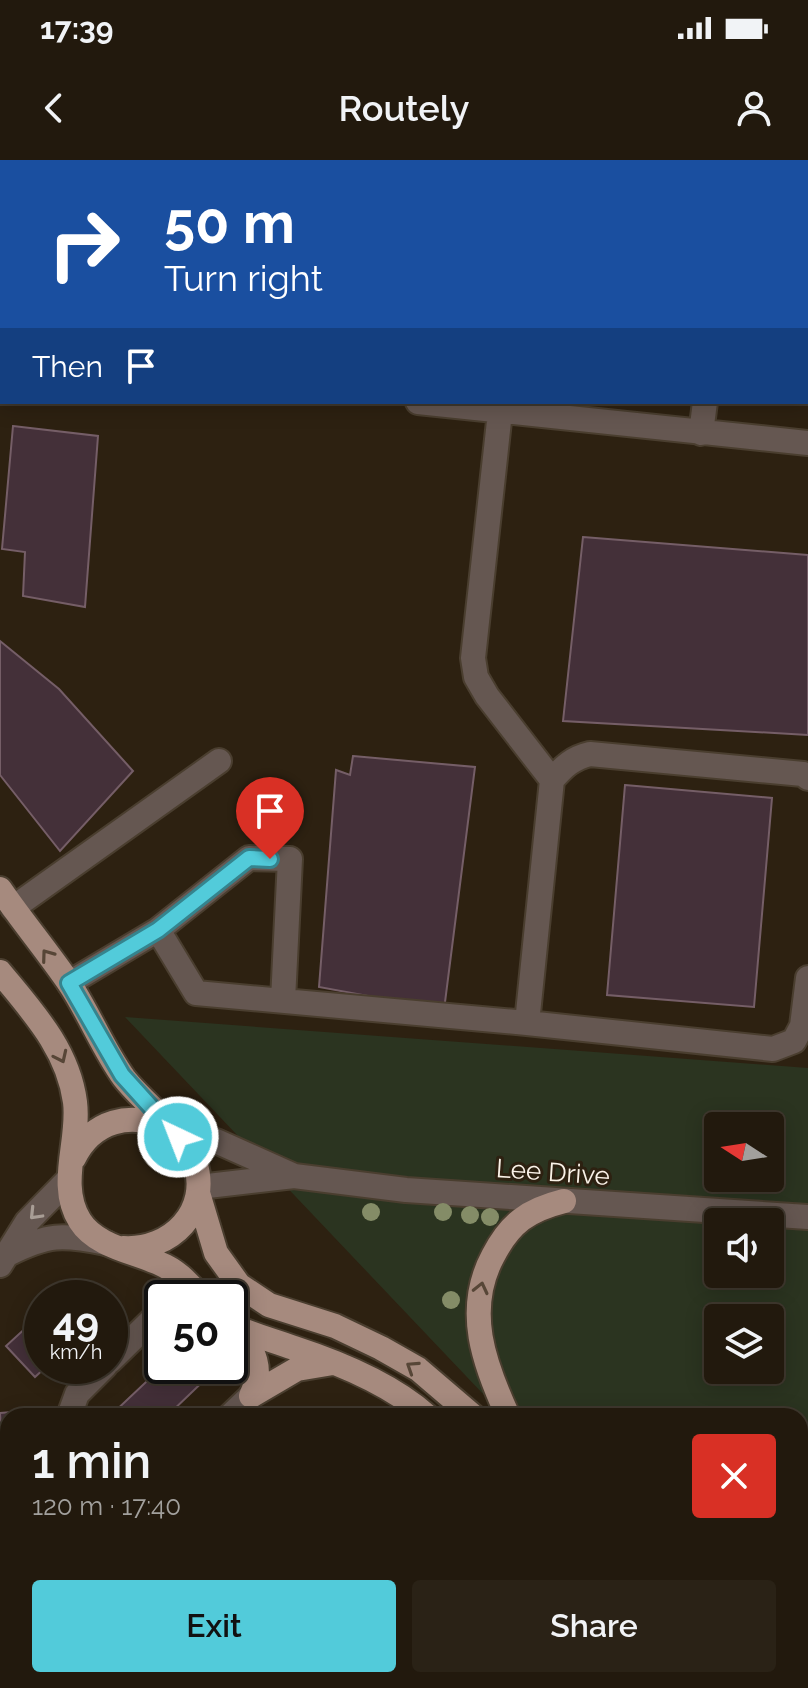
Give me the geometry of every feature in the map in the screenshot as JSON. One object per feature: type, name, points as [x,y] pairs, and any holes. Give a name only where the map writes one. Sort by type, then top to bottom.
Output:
[{"type":"main road","points":[[7,899],[69,983],[122,1075],[176,1134],[194,1159],[198,1189],[216,1253],[227,1270],[246,1291],[269,1305],[335,1326],[418,1369],[464,1408]]},
{"type":"main road","points":[[0,972],[46,1029],[61,1054],[75,1101],[77,1122],[70,1199],[82,1225],[114,1245],[174,1271],[183,1280]]},
{"type":"main road","points":[[71,1170],[86,1139],[110,1123],[122,1119],[144,1119],[176,1134]]},
{"type":"main road","points":[[114,1245],[150,1247],[170,1238],[192,1213],[198,1189]]},
{"type":"main road","points":[[505,1408],[487,1366],[481,1341],[478,1312],[483,1279],[498,1246],[511,1228],[535,1209],[564,1201]]},
{"type":"main road","points":[[248,1331],[334,1363],[399,1394],[417,1408]]},
{"type":"main road","points":[[248,1345],[256,1356],[257,1378],[251,1396]]},
{"type":"main road","points":[[251,1396],[297,1369],[334,1363]]},
{"type":"street","points":[[444,404],[808,443]]},
{"type":"street","points":[[701,433],[705,404]]},
{"type":"street","points":[[509,409],[473,658],[476,677],[487,696],[552,780]]},
{"type":"street","points":[[527,1023],[552,780],[574,758],[590,754],[803,774],[808,778]]},
{"type":"street","points":[[7,899],[219,761]]},
{"type":"street","points":[[69,983],[158,930],[249,858],[290,859],[283,1000]]},
{"type":"street","points":[[158,930],[196,993],[773,1049],[794,1041],[802,1026],[808,978]]},
{"type":"street","points":[[176,1134],[216,1141],[294,1176]]},
{"type":"street","points":[[4,1260],[27,1222],[71,1170]]},
{"type":"street","points":[[198,1189],[294,1176]]},
{"type":"street","name":"Lee Drive","points":[[294,1176],[406,1190],[808,1217]]},
{"type":"street","points":[[4,1260],[35,1240],[51,1237],[73,1236],[114,1245]]},
{"type":"street","points":[[128,1343],[144,1328]]},
{"type":"street","points":[[72,1408],[77,1394],[87,1384]]},
{"type":"street","points":[[238,1408],[251,1396]]},
{"type":"green space","points":[[125,1017],[808,1068],[808,1408],[496,1408]]},
{"type":"building","points":[[13,426],[98,436],[85,607],[23,596],[25,552],[2,549]]},
{"type":"building","points":[[583,537],[808,555],[808,735],[563,721]]},
{"type":"building","points":[[0,641],[59,689],[133,771],[60,851],[0,775]]},
{"type":"building","points":[[353,756],[475,767],[444,1010],[319,987],[336,770],[350,775]]},
{"type":"building","points":[[625,785],[772,798],[754,1007],[607,995]]},
{"type":"building","points":[[24,1330],[24,1365],[6,1346]]},
{"type":"building","points":[[144,1384],[200,1384],[175,1408],[118,1408]]},
{"type":"route","points":[[178,1137],[122,1075],[69,983],[158,930],[249,858],[270,859]]}]
